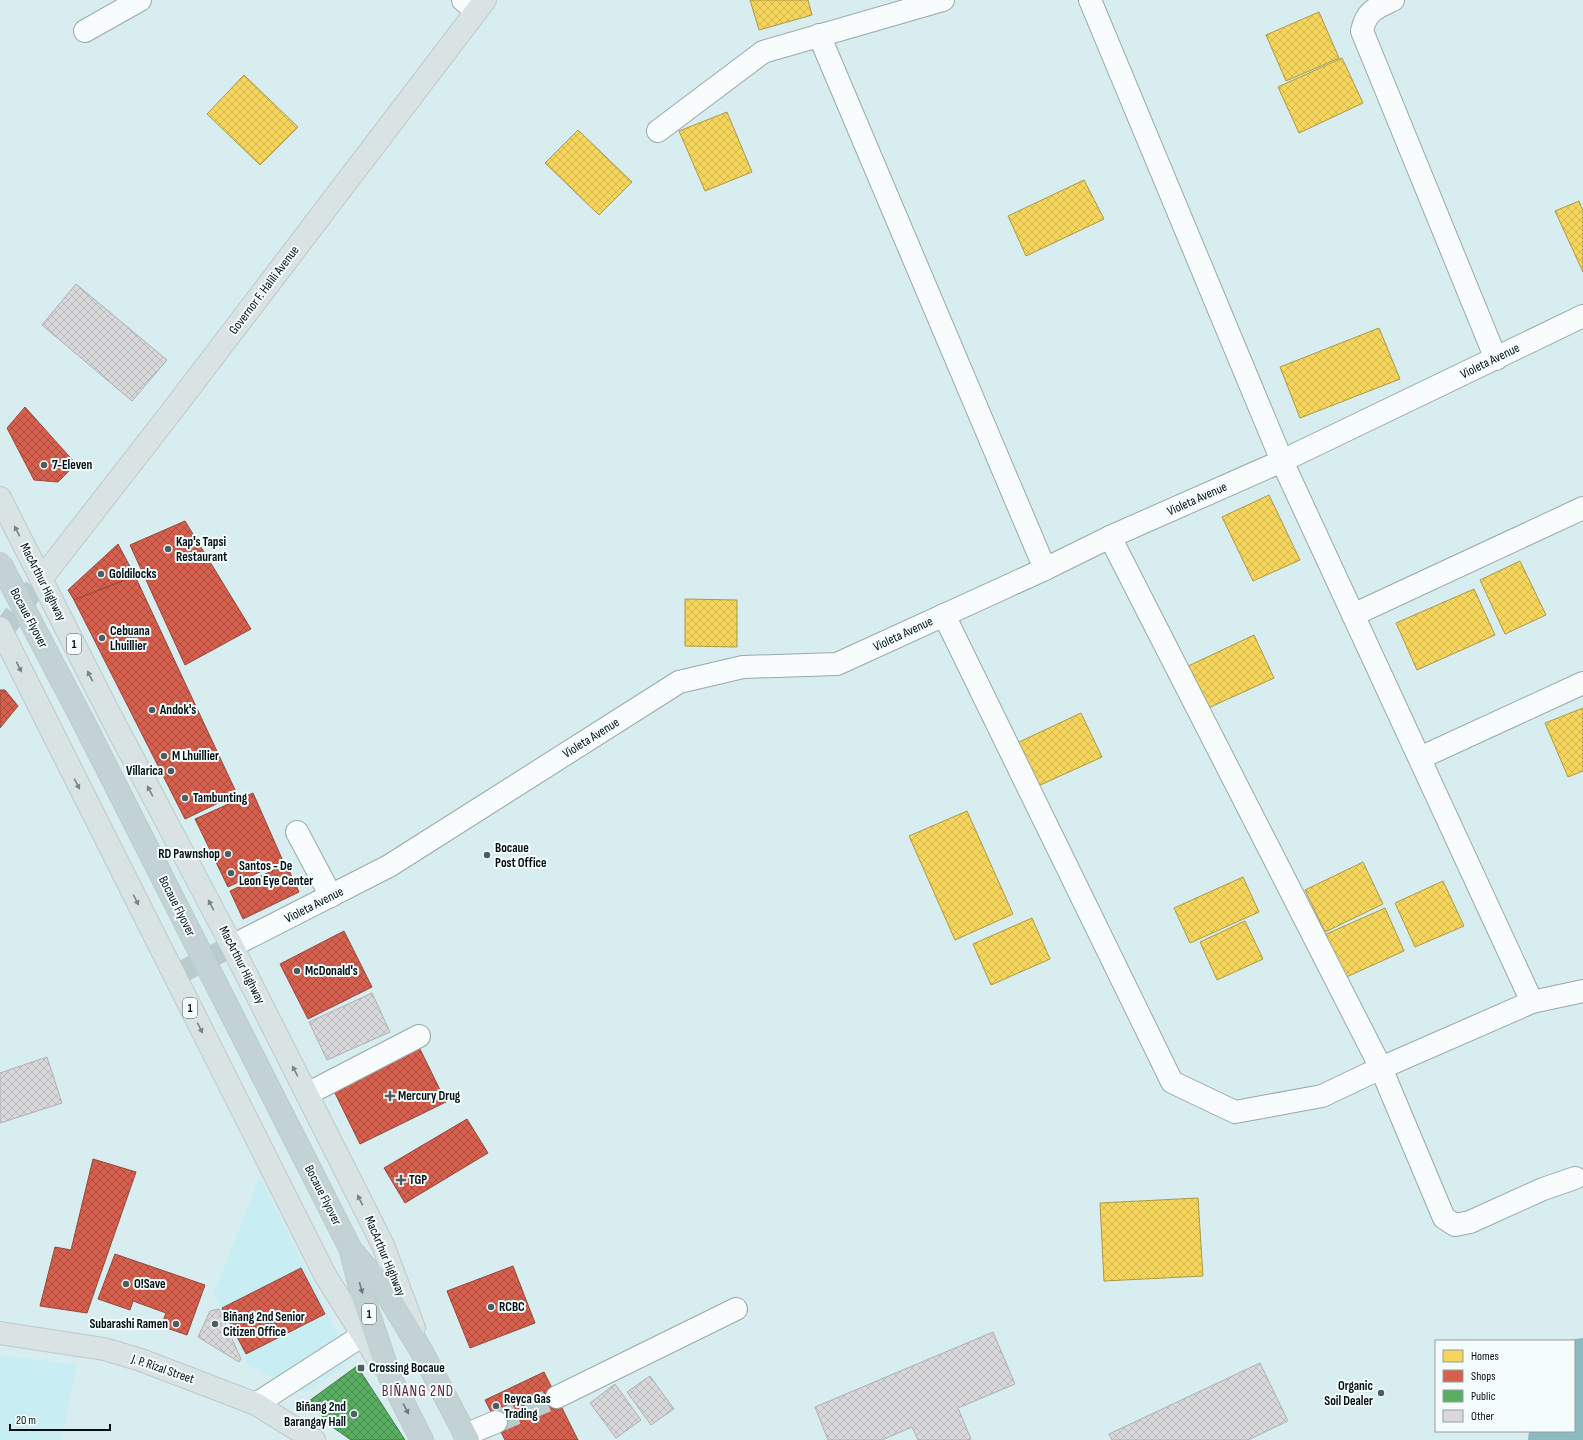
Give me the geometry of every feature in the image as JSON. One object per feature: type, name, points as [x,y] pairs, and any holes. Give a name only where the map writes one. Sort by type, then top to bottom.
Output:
[{"type":"highway","name":"Bocaue Flyover","points":[[0,563],[84,723],[351,1250],[361,1291],[390,1377]]},
{"type":"highway","name":"Bocaue Flyover","points":[[351,1250],[382,1286],[422,1352]]},
{"type":"highway","name":"MacArthur Highway","points":[[422,1352],[466,1438]]},
{"type":"highway","name":"1","points":[[390,1377],[422,1440]]},
{"type":"main road","name":"Governor F. Halili Avenue","points":[[42,578],[172,411],[475,4]]},
{"type":"main road","name":"MacArthur Highway","points":[[0,498],[42,578],[108,711],[232,946],[383,1245],[422,1352]]},
{"type":"main road","name":"1","points":[[1,632],[325,1275],[390,1377]]},
{"type":"main road","name":"J. P. Rizal Street","points":[[0,1333],[104,1350],[141,1360],[256,1404],[314,1440]]},
{"type":"street","points":[[85,31],[140,0]]},
{"type":"street","points":[[658,131],[763,52],[943,0]]},
{"type":"street","points":[[1090,0],[1282,461],[1532,1002]]},
{"type":"street","points":[[1393,0],[1371,11],[1364,21],[1362,31],[1496,359]]},
{"type":"street","points":[[819,35],[1045,569]]},
{"type":"street","name":"Violeta Avenue","points":[[232,946],[389,866],[679,682],[743,667],[837,664],[921,627],[1045,569],[1110,536],[1282,461],[1583,316]]},
{"type":"street","points":[[1354,615],[1583,508]]},
{"type":"street","points":[[1110,536],[1381,1068],[1444,1218],[1455,1225],[1470,1222],[1543,1189],[1575,1178]]},
{"type":"street","points":[[944,615],[1172,1082],[1236,1112],[1322,1096],[1381,1068],[1532,1002],[1583,991]]},
{"type":"street","points":[[1420,758],[1583,683]]},
{"type":"street","points":[[297,832],[330,896]]},
{"type":"street","points":[[307,1094],[418,1036]]},
{"type":"street","points":[[556,1397],[736,1308]]},
{"type":"street","points":[[256,1404],[363,1335]]},
{"type":"street","points":[[466,1438],[496,1422]]},
{"type":"shaded area","points":[[260,1176],[351,1361],[304,1393],[248,1365],[214,1293]]},
{"type":"shaded area","points":[[0,1355],[77,1365],[61,1440],[0,1440]]},
{"type":"building: Homes","points":[[750,0],[808,0],[812,15],[759,30]]},
{"type":"building: Homes","points":[[1319,12],[1339,58],[1286,81],[1266,35]]},
{"type":"building: Homes","points":[[1342,58],[1363,103],[1299,133],[1278,87]]},
{"type":"building: Homes","points":[[244,75],[298,127],[260,165],[207,114]]},
{"type":"building: Homes","points":[[727,112],[752,172],[705,191],[679,131]]},
{"type":"building: Homes","points":[[578,130],[632,182],[599,215],[545,163]]},
{"type":"building: Homes","points":[[1084,180],[1104,219],[1026,256],[1008,216]]},
{"type":"building: Homes","points":[[1579,201],[1583,211],[1583,272],[1555,211]]},
{"type":"building: Homes","points":[[1379,328],[1400,379],[1300,418],[1280,367]]},
{"type":"building: Homes","points":[[1269,495],[1300,560],[1253,581],[1222,517]]},
{"type":"building: Homes","points":[[1520,561],[1546,615],[1505,634],[1480,580]]},
{"type":"building: Homes","points":[[1474,589],[1495,635],[1417,670],[1396,623]]},
{"type":"building: Homes","points":[[685,599],[737,600],[737,647],[685,646]]},
{"type":"building: Homes","points":[[1254,635],[1274,678],[1204,710],[1184,668]]},
{"type":"building: Homes","points":[[1583,708],[1583,771],[1568,777],[1545,723]]},
{"type":"building: Homes","points":[[1081,713],[1102,757],[1038,786],[1017,743]]},
{"type":"building: Homes","points":[[967,811],[1013,914],[955,940],[909,836]]},
{"type":"building: Homes","points":[[1363,862],[1383,904],[1325,932],[1305,890]]},
{"type":"building: Homes","points":[[1243,877],[1259,912],[1190,943],[1174,908]]},
{"type":"building: Homes","points":[[1443,881],[1464,926],[1415,947],[1395,903]]},
{"type":"building: Homes","points":[[1385,908],[1404,951],[1342,979],[1322,936]]},
{"type":"building: Homes","points":[[1032,918],[1050,959],[991,985],[973,944]]},
{"type":"building: Homes","points":[[1245,921],[1263,959],[1217,980],[1200,942]]},
{"type":"building: Homes","points":[[1198,1198],[1203,1276],[1104,1281],[1100,1203]]},
{"type":"building: Shops","points":[[25,407],[76,464],[58,482],[34,480],[7,428]]},
{"type":"building: Shops","points":[[185,521],[251,629],[185,665],[130,545]]},
{"type":"building: Shops","points":[[118,544],[135,576],[74,600],[68,590]]},
{"type":"building: Shops","points":[[135,576],[237,794],[185,819],[74,600]]},
{"type":"building: Shops","points":[[0,690],[5,690],[18,706],[0,728]]},
{"type":"building: Shops","points":[[253,793],[283,861],[228,887],[195,819]]},
{"type":"building: Shops","points":[[286,864],[299,892],[243,919],[230,891]]},
{"type":"building: Shops","points":[[344,931],[372,987],[308,1019],[280,964]]},
{"type":"building: Shops","name":"Mercury Drug","points":[[419,1047],[446,1102],[360,1144],[333,1089]]},
{"type":"building: Shops","points":[[467,1119],[488,1153],[405,1203],[384,1168]]},
{"type":"building: Shops","points":[[93,1159],[136,1172],[87,1313],[40,1306],[55,1247],[71,1250]]},
{"type":"building: Shops","points":[[115,1254],[205,1285],[187,1335],[161,1326],[166,1313],[133,1301],[130,1310],[98,1299]]},
{"type":"building: Shops","name":"RCBC","points":[[513,1266],[535,1323],[470,1348],[447,1291]]},
{"type":"building: Shops","points":[[301,1268],[325,1314],[246,1354],[222,1308]]},
{"type":"building: Shops","points":[[544,1372],[578,1440],[505,1440],[485,1400]]},
{"type":"building: Public","name":"Biñang 2nd Barangay Hall","points":[[357,1366],[405,1440],[351,1440],[331,1426],[309,1401]]},
{"type":"building: Other","points":[[76,284],[167,360],[132,401],[42,325]]},
{"type":"building: Other","points":[[372,993],[390,1032],[327,1060],[309,1022]]},
{"type":"building: Other","points":[[47,1057],[62,1103],[0,1123],[0,1073]]},
{"type":"building: Other","name":"Biñang 2nd Senior Citizen Office","points":[[219,1309],[241,1359],[239,1362],[198,1337],[210,1311]]},
{"type":"building: Other","points":[[993,1332],[1015,1384],[958,1408],[971,1439],[918,1440],[912,1427],[882,1440],[828,1440],[815,1407]]},
{"type":"building: Other","points":[[1260,1363],[1288,1421],[1248,1440],[1112,1440],[1109,1434]]},
{"type":"building: Other","points":[[650,1376],[674,1409],[651,1425],[627,1392]]},
{"type":"building: Other","points":[[615,1384],[641,1420],[616,1438],[590,1403]]},
{"type":"waterway","points":[[1575,1394],[1583,1368]]},
{"type":"waterway","points":[[1558,1440],[1561,1432]]},
{"type":"tunnel","points":[[2,632],[42,578]]},
{"type":"tunnel","points":[[174,976],[232,946]]},
{"type":"tunnel","points":[[496,1422],[557,1397]]},
{"type":"place","name":"7-Eleven","points":[[44,465]]},
{"type":"place","name":"Kap's Tapsi Restaurant","points":[[168,549]]},
{"type":"place","name":"Goldilocks","points":[[101,574]]},
{"type":"place","name":"Cebuana Lhuillier","points":[[102,638]]},
{"type":"place","name":"Andok's","points":[[152,710]]},
{"type":"place","name":"M Lhuillier","points":[[164,756]]},
{"type":"place","name":"Villarica","points":[[171,771]]},
{"type":"place","name":"Tambunting","points":[[185,798]]},
{"type":"place","name":"RD Pawnshop","points":[[228,854]]},
{"type":"place","name":"Bocaue Post Office","points":[[487,855]]},
{"type":"place","name":"Santos - De Leon Eye Center","points":[[231,873]]},
{"type":"place","name":"McDonald's","points":[[297,971]]},
{"type":"place","name":"Mercury Drug","points":[[390,1096]]},
{"type":"place","name":"TGP","points":[[401,1180]]},
{"type":"place","name":"O!Save","points":[[126,1284]]},
{"type":"place","name":"RCBC","points":[[491,1307]]},
{"type":"place","name":"Subarashi Ramen","points":[[176,1324]]},
{"type":"place","name":"Biñang 2nd Senior Citizen Office","points":[[215,1324]]},
{"type":"place","name":"Crossing Bocaue","points":[[361,1368]]},
{"type":"place","name":"Organic Soil Dealer","points":[[1381,1393]]},
{"type":"place","name":"Reyca Gas Trading","points":[[496,1406]]},
{"type":"place","name":"Biñang 2nd Barangay Hall","points":[[354,1414]]},
{"type":"district","name":"BIÑANG 2ND","points":[[418,1391]]}]
